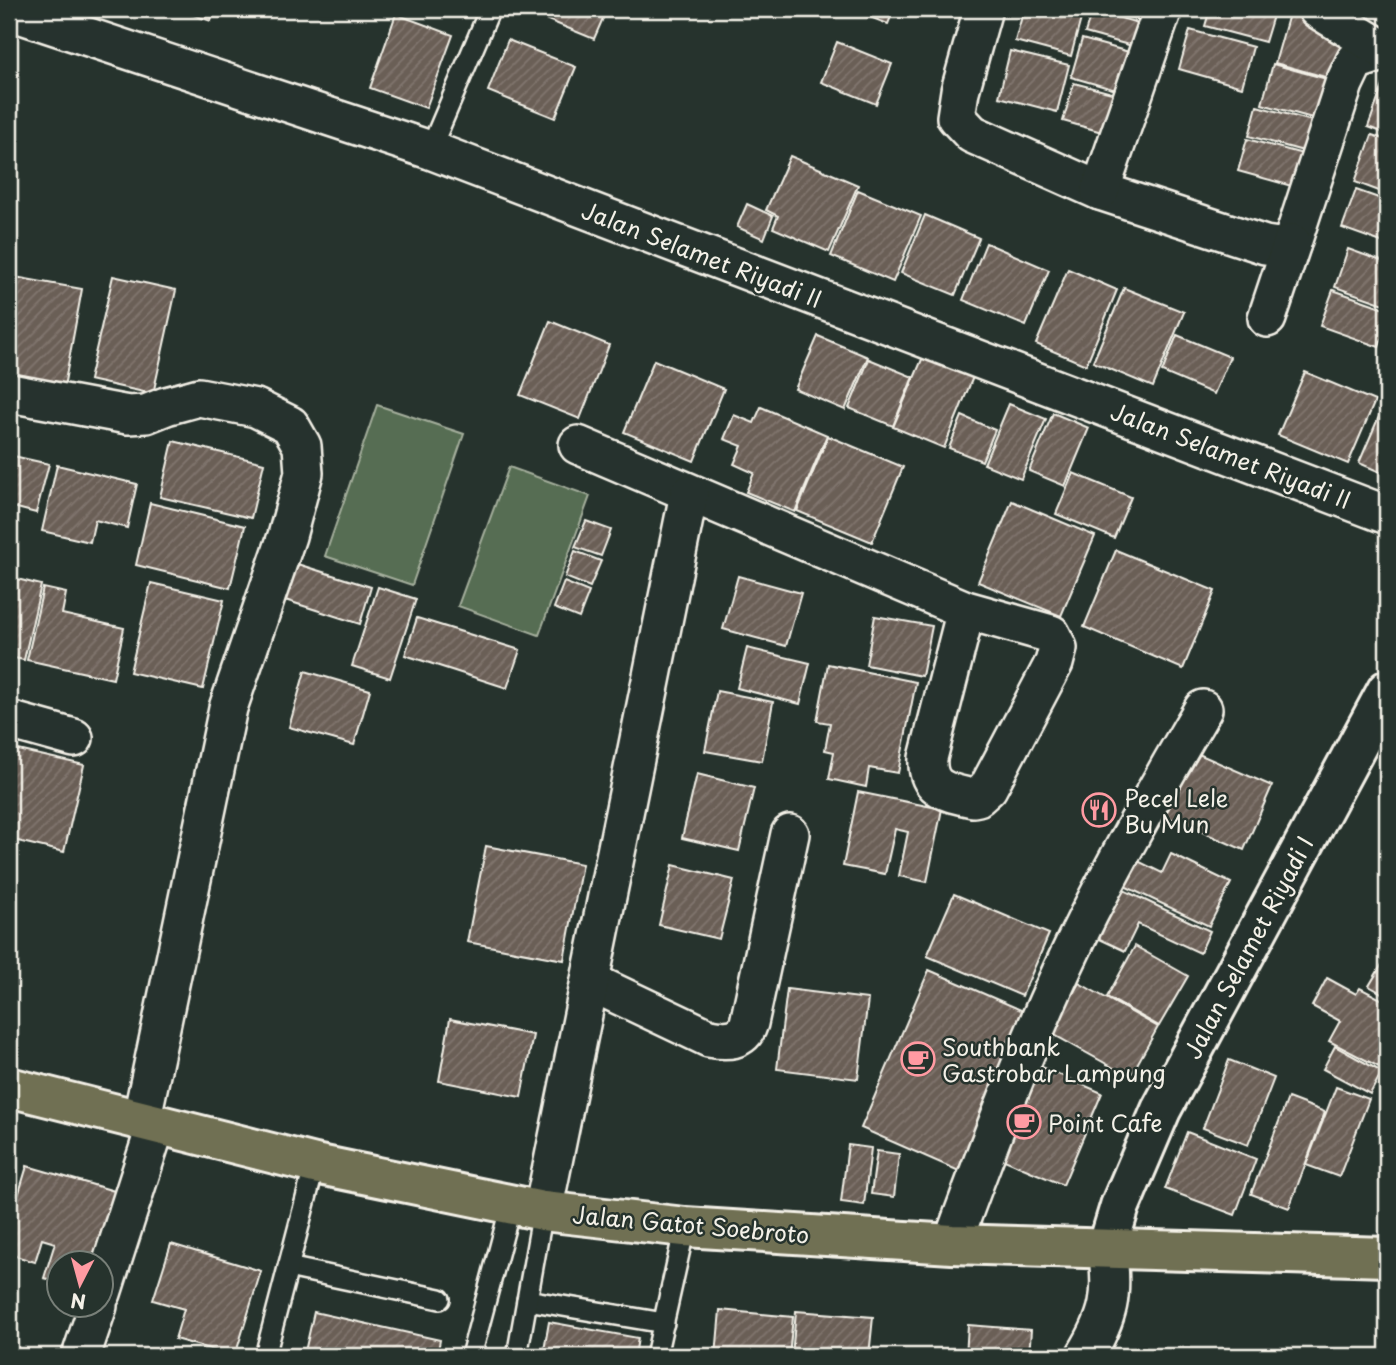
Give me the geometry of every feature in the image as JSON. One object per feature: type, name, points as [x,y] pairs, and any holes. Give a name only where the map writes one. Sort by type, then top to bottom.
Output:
[{"type":"main road","name":"Jalan Selamet Riyadi I","points":[[1107,1249],[1120,1206],[1161,1110],[1387,690]]},
{"type":"main road","name":"Jalan Gatot Soebroto","points":[[11,1094],[315,1164],[527,1208],[685,1227],[953,1244],[1387,1257]]},
{"type":"street","points":[[983,9],[960,91],[956,117],[972,134],[1100,191],[1265,245],[1279,247],[1292,243]]},
{"type":"street","points":[[1100,191],[1163,9]]},
{"type":"street","points":[[1317,9],[1386,52]]},
{"type":"street","name":"Jalan Selamet Riyadi II","points":[[9,13],[19,14],[430,150],[1387,514]]},
{"type":"street","points":[[1267,318],[1355,61],[1386,52]]},
{"type":"street","points":[[10,393],[128,415],[146,414],[166,405],[199,397],[256,408],[290,425],[302,446],[304,473],[287,536],[228,708],[148,1124],[114,1250]]},
{"type":"street","points":[[578,445],[966,610],[1051,634],[1058,648],[1054,663],[988,788],[978,797],[941,789],[930,779],[927,768],[966,610]]},
{"type":"street","points":[[527,1208],[591,982],[689,494]]},
{"type":"street","points":[[953,1244],[993,1133],[1038,1023],[1143,811],[1203,709]]},
{"type":"street","points":[[9,720],[74,737]]},
{"type":"street","points":[[591,982],[709,1038],[724,1041],[746,1033],[790,834]]},
{"type":"street","points":[[1085,1356],[1106,1318],[1111,1274],[1107,1249]]},
{"type":"street","points":[[81,1356],[93,1320]]},
{"type":"lane","points":[[430,150],[490,9]]},
{"type":"lane","points":[[265,1356],[315,1164]]},
{"type":"lane","points":[[517,1356],[527,1300],[527,1208]]},
{"type":"lane","points":[[471,1356],[527,1208]]},
{"type":"lane","points":[[656,1356],[685,1227]]},
{"type":"lane","points":[[288,1267],[440,1298]]},
{"type":"lane","points":[[527,1300],[664,1323]]},
{"type":"green space","points":[[377,405],[464,434],[412,585],[325,556]]},
{"type":"green space","points":[[509,467],[590,496],[539,635],[458,606]]},
{"type":"building","points":[[176,9],[215,9],[211,21]]},
{"type":"building","points":[[521,9],[607,9],[594,39]]},
{"type":"building","points":[[849,9],[894,9],[888,24]]},
{"type":"building","points":[[1024,9],[1060,9],[1082,15],[1071,56],[1015,41]]},
{"type":"building","points":[[1098,9],[1152,9],[1148,22]]},
{"type":"building","points":[[1210,9],[1275,9],[1265,42],[1205,26]]},
{"type":"building","points":[[1092,10],[1142,24],[1136,47],[1085,33]]},
{"type":"building","points":[[396,14],[453,35],[426,108],[370,88]]},
{"type":"building","points":[[1289,14],[1350,31],[1336,80],[1275,63]]},
{"type":"building","points":[[1190,30],[1253,47],[1242,87],[1179,69]]},
{"type":"building","points":[[1082,39],[1140,55],[1130,94],[1071,77]]},
{"type":"building","points":[[508,40],[576,67],[555,118],[488,91]]},
{"type":"building","points":[[837,42],[892,64],[876,104],[821,82]]},
{"type":"building","points":[[1010,51],[1069,65],[1057,112],[999,97]]},
{"type":"building","points":[[1273,64],[1341,83],[1330,123],[1262,104]]},
{"type":"building","points":[[1387,74],[1387,134],[1368,127]]},
{"type":"building","points":[[1074,83],[1127,97],[1116,136],[1063,121]]},
{"type":"building","points":[[1257,106],[1323,124],[1314,154],[1249,136]]},
{"type":"building","points":[[1372,135],[1387,140],[1387,194],[1355,182]]},
{"type":"building","points":[[1247,139],[1314,157],[1306,190],[1238,171]]},
{"type":"building","points":[[790,156],[858,185],[829,252],[773,228],[778,216],[766,210]]},
{"type":"building","points":[[858,190],[921,216],[893,282],[831,256]]},
{"type":"building","points":[[1356,190],[1387,201],[1387,244],[1342,228]]},
{"type":"building","points":[[747,204],[773,216],[764,239],[737,227]]},
{"type":"building","points":[[925,215],[979,238],[955,295],[901,273]]},
{"type":"building","points":[[986,243],[1049,270],[1026,326],[963,300]]},
{"type":"building","points":[[1348,249],[1387,263],[1387,305],[1335,287]]},
{"type":"building","points":[[1068,269],[1117,290],[1086,365],[1036,344]]},
{"type":"building","points":[[9,276],[82,289],[64,387],[9,377]]},
{"type":"building","points":[[113,276],[176,290],[153,394],[89,380]]},
{"type":"building","points":[[1124,288],[1184,312],[1153,387],[1093,362]]},
{"type":"building","points":[[1333,290],[1387,309],[1387,324],[1379,347],[1320,326]]},
{"type":"building","points":[[550,321],[609,345],[580,419],[520,395]]},
{"type":"building","points":[[1177,335],[1230,357],[1214,394],[1162,372]]},
{"type":"building","points":[[818,336],[868,357],[845,410],[795,389]]},
{"type":"building","points":[[923,357],[973,377],[944,448],[893,427]]},
{"type":"building","points":[[869,359],[913,377],[893,426],[849,408]]},
{"type":"building","points":[[654,360],[724,389],[694,461],[624,432]]},
{"type":"building","points":[[1305,372],[1375,401],[1348,464],[1278,435]]},
{"type":"building","points":[[1387,401],[1387,475],[1359,463]]},
{"type":"building","points":[[1009,404],[1046,419],[1021,479],[984,464]]},
{"type":"building","points":[[761,407],[827,435],[795,512],[746,492],[754,473],[734,464],[742,446],[724,439],[734,415],[754,423]]},
{"type":"building","points":[[1053,413],[1089,428],[1065,486],[1029,471]]},
{"type":"building","points":[[962,416],[995,430],[982,461],[949,448]]},
{"type":"building","points":[[828,436],[903,467],[872,542],[797,511]]},
{"type":"building","points":[[173,441],[264,463],[251,518],[160,497]]},
{"type":"building","points":[[9,455],[49,464],[36,513],[9,506]]},
{"type":"building","points":[[57,465],[137,484],[127,528],[95,520],[90,542],[42,531]]},
{"type":"building","points":[[1073,473],[1131,497],[1114,538],[1056,514]]},
{"type":"building","points":[[1012,501],[1095,536],[1061,616],[978,582]]},
{"type":"building","points":[[150,503],[245,526],[230,588],[136,565]]},
{"type":"building","points":[[586,521],[611,530],[601,556],[575,547]]},
{"type":"building","points":[[1116,550],[1215,591],[1183,669],[1084,627]]},
{"type":"building","points":[[575,551],[601,561],[590,587],[565,577]]},
{"type":"building","points":[[294,563],[371,587],[360,624],[282,599]]},
{"type":"building","points":[[738,576],[801,593],[786,646],[723,629]]},
{"type":"building","points":[[9,577],[41,585],[24,660],[9,657]]},
{"type":"building","points":[[564,582],[589,592],[579,618],[554,608]]},
{"type":"building","points":[[151,583],[224,600],[203,689],[130,672]]},
{"type":"building","points":[[378,587],[416,599],[390,678],[352,666]]},
{"type":"building","points":[[43,588],[66,593],[62,614],[124,628],[113,679],[27,660]]},
{"type":"building","points":[[875,616],[932,626],[922,676],[866,665]]},
{"type":"building","points":[[417,618],[520,650],[507,688],[405,655]]},
{"type":"building","points":[[747,648],[810,663],[800,704],[737,688]]},
{"type":"building","points":[[828,664],[916,682],[898,773],[869,768],[866,787],[829,779],[834,752],[825,750],[830,723],[817,721]]},
{"type":"building","points":[[305,671],[370,690],[354,745],[289,727]]},
{"type":"building","points":[[717,691],[773,702],[762,761],[705,751]]},
{"type":"building","points":[[14,749],[84,765],[64,852],[9,839],[9,772]]},
{"type":"building","points":[[1187,749],[1272,786],[1244,850],[1158,813]]},
{"type":"building","points":[[697,774],[754,788],[739,851],[682,838]]},
{"type":"building","points":[[858,792],[942,809],[927,882],[899,876],[908,832],[895,829],[885,874],[843,866]]},
{"type":"building","points":[[486,846],[582,864],[564,960],[467,942]]},
{"type":"building","points":[[1171,854],[1231,883],[1209,926],[1116,882],[1128,856],[1162,873]]},
{"type":"building","points":[[673,865],[734,880],[719,939],[659,925]]},
{"type":"building","points":[[1115,886],[1210,931],[1200,953],[1138,924],[1125,951],[1091,935]]},
{"type":"building","points":[[954,894],[1049,934],[1022,996],[927,956]]},
{"type":"building","points":[[1135,946],[1188,976],[1159,1026],[1107,997]]},
{"type":"building","points":[[1384,961],[1387,963],[1387,996],[1369,986]]},
{"type":"building","points":[[929,970],[1037,1017],[968,1175],[861,1128]]},
{"type":"building","points":[[1327,978],[1356,994],[1360,988],[1387,1002],[1387,1057],[1381,1068],[1329,1041],[1340,1021],[1312,1006]]},
{"type":"building","points":[[1079,983],[1158,1027],[1130,1077],[1051,1033]]},
{"type":"building","points":[[787,989],[868,999],[858,1079],[777,1069]]},
{"type":"building","points":[[450,1019],[533,1035],[521,1097],[439,1081]]},
{"type":"building","points":[[1335,1046],[1382,1072],[1370,1094],[1323,1069]]},
{"type":"building","points":[[1229,1060],[1274,1078],[1248,1145],[1203,1128]]},
{"type":"building","points":[[1035,1064],[1102,1093],[1063,1185],[995,1156]]},
{"type":"building","points":[[1336,1087],[1369,1099],[1339,1177],[1306,1165]]},
{"type":"building","points":[[1288,1098],[1325,1112],[1289,1208],[1251,1194]]},
{"type":"building","points":[[1187,1132],[1256,1159],[1235,1215],[1165,1189]]},
{"type":"building","points":[[848,1145],[871,1148],[864,1205],[841,1202]]},
{"type":"building","points":[[877,1151],[899,1154],[894,1197],[871,1194]]},
{"type":"building","points":[[27,1166],[125,1194],[107,1250],[53,1250],[55,1243],[42,1239],[35,1262],[9,1254],[9,1226]]},
{"type":"building","points":[[171,1244],[261,1271],[235,1356],[175,1339],[184,1309],[153,1300]]},
{"type":"building","points":[[720,1310],[793,1317],[789,1356],[716,1356]]},
{"type":"building","points":[[796,1311],[873,1317],[869,1356],[792,1356]]},
{"type":"building","points":[[314,1312],[440,1340],[437,1356],[304,1356]]},
{"type":"building","points":[[549,1322],[638,1338],[635,1356],[543,1356]]},
{"type":"building","points":[[968,1325],[1031,1330],[1029,1356],[966,1356]]},
{"type":"place","name":"Pecel Lele Bu Mun","points":[[1099,810]]},
{"type":"place","name":"Southbank Gastrobar Lampung","points":[[918,1059]]},
{"type":"place","name":"Point Cafe","points":[[1024,1122]]}]
